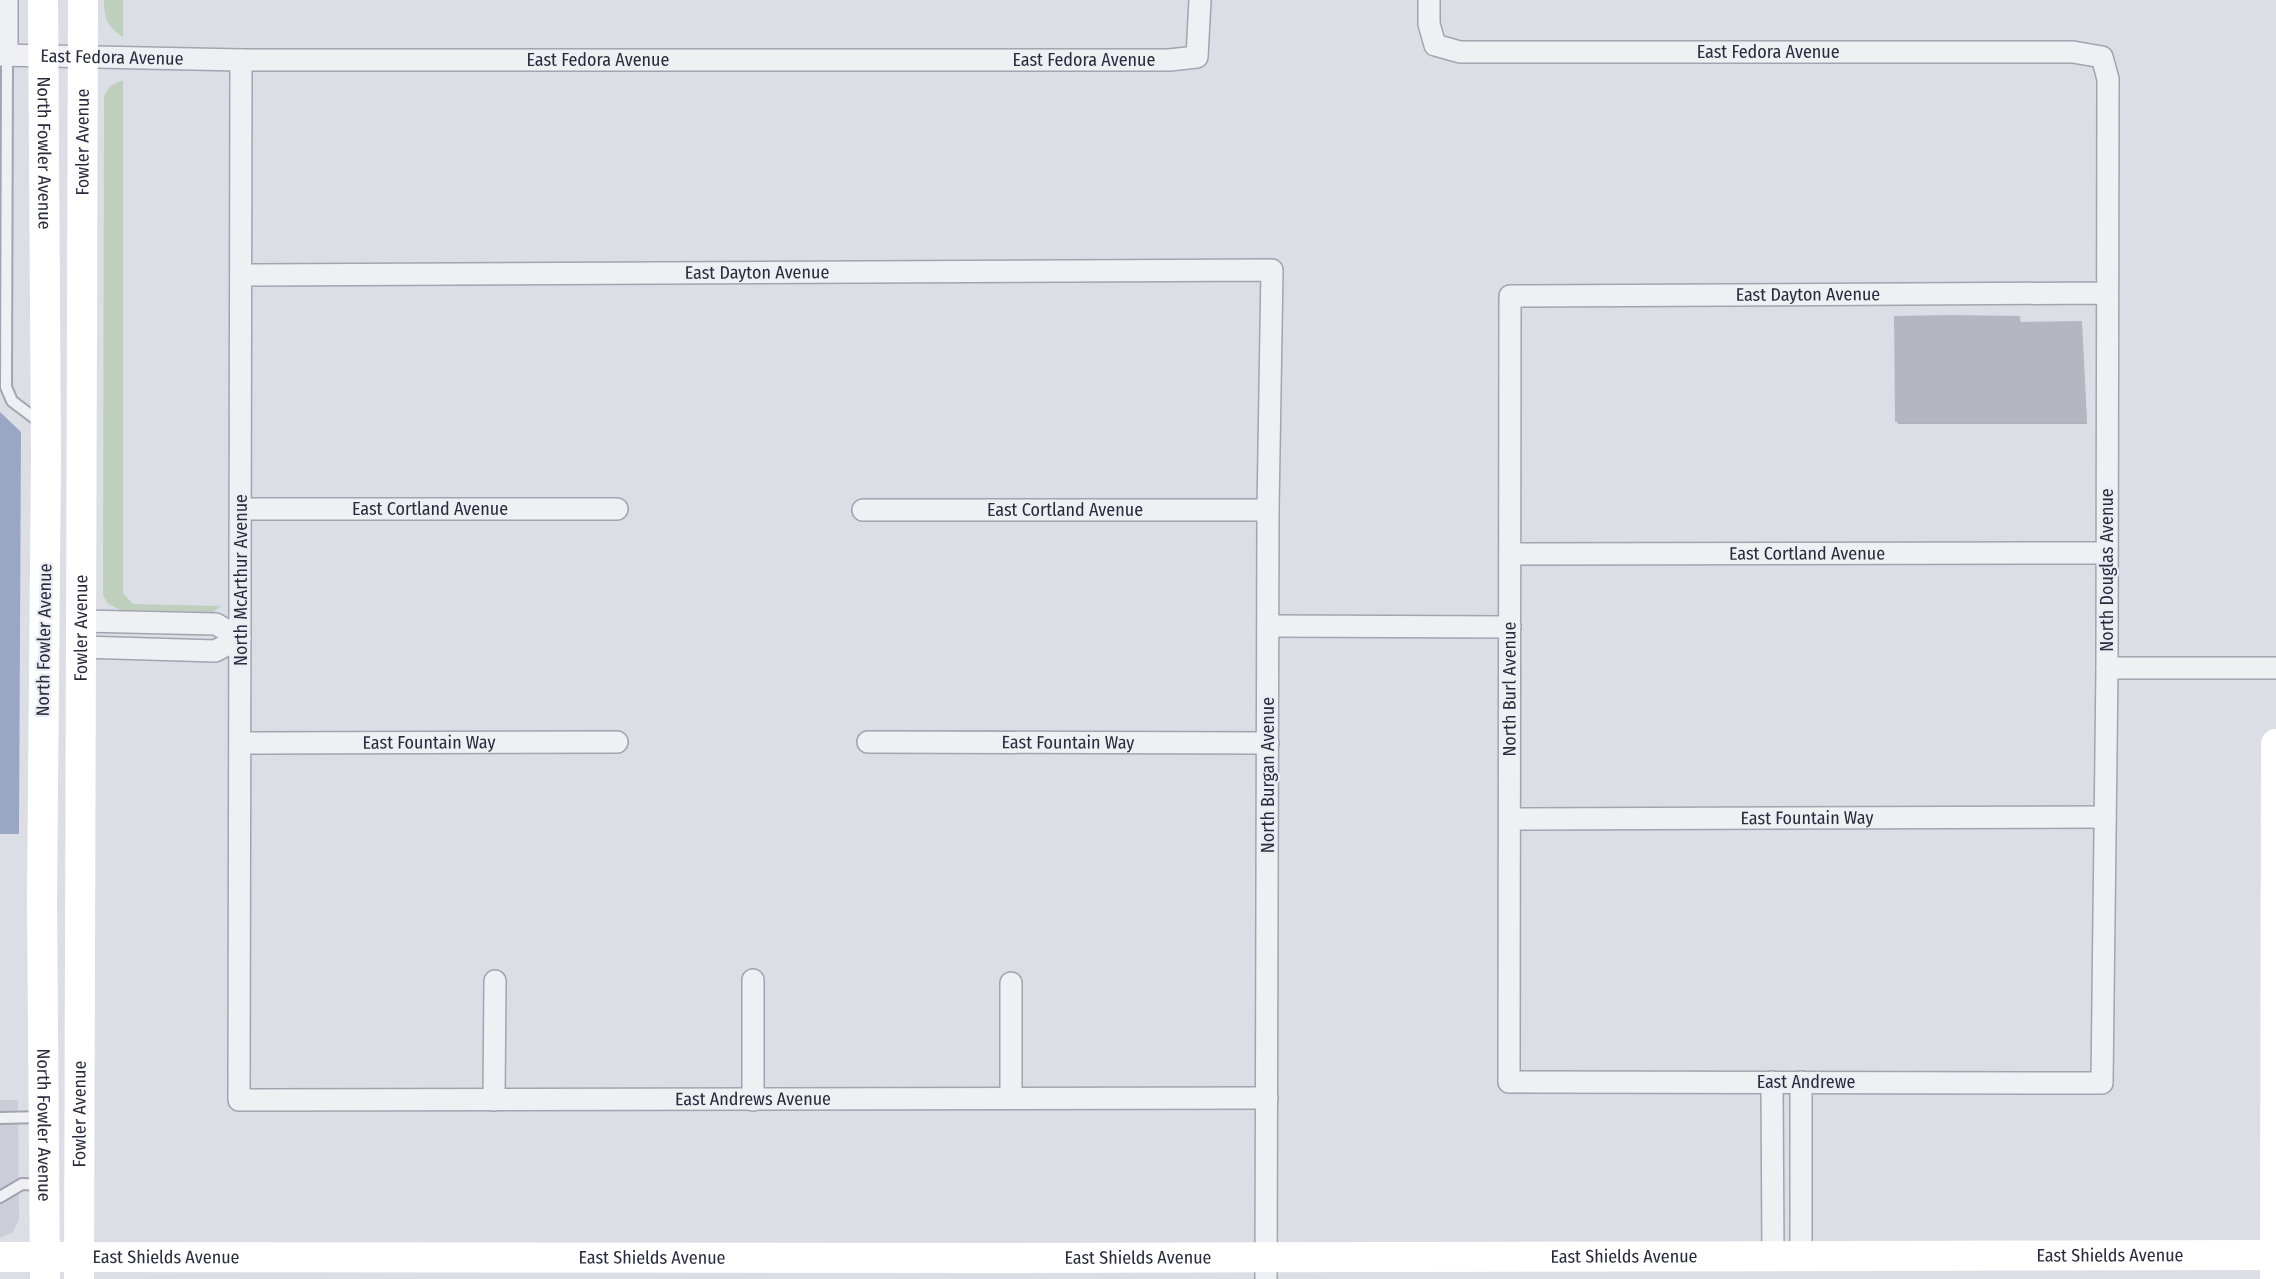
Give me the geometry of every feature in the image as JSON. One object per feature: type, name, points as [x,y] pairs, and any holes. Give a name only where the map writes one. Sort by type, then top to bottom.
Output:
[{"type":"main road","name":"North Fowler Avenue","points":[[43,0],[46,441],[42,900],[45,1268]]},
{"type":"main road","name":"Fowler Avenue","points":[[80,1268],[84,0]]},
{"type":"main road","points":[[46,441],[59,475],[61,619],[68,640],[82,634]]},
{"type":"main road","points":[[2275,1263],[2276,744]]},
{"type":"main road","name":"East Shields Avenue","points":[[0,1257],[45,1268],[728,1269],[981,1258],[1266,1268],[1787,1256],[2275,1263]]},
{"type":"main road","points":[[474,1279],[490,1274],[639,1273],[728,1269]]},
{"type":"street","points":[[4,55],[7,0]]},
{"type":"street","name":"East Fedora Avenue","points":[[4,55],[242,60],[1169,60],[1197,57],[1200,0]]},
{"type":"street","name":"East Fedora Avenue","points":[[1429,0],[1429,24],[1435,45],[1460,52],[2073,52],[2102,57]]},
{"type":"street","name":"North Douglas Avenue","points":[[2102,57],[2108,79],[2107,668],[2102,1083]]},
{"type":"street","name":"North McArthur Avenue","points":[[239,1100],[242,60]]},
{"type":"street","name":"East Dayton Avenue","points":[[242,275],[1272,270]]},
{"type":"street","name":"North Burgan Avenue","points":[[1266,1268],[1268,510],[1272,270]]},
{"type":"street","name":"East Dayton Avenue","points":[[1510,296],[2107,293]]},
{"type":"street","name":"North Burl Avenue","points":[[1509,1082],[1510,296]]},
{"type":"street","name":"East Cortland Avenue","points":[[242,509],[618,509]]},
{"type":"street","name":"East Cortland Avenue","points":[[863,510],[1268,510]]},
{"type":"street","name":"East Cortland Avenue","points":[[1510,554],[2106,553]]},
{"type":"street","points":[[1268,626],[1510,627]]},
{"type":"street","points":[[82,634],[215,651],[240,638]]},
{"type":"street","points":[[2107,668],[2276,668]]},
{"type":"street","name":"East Fountain Way","points":[[241,742],[617,742]]},
{"type":"street","name":"East Fountain Way","points":[[868,742],[1268,742]]},
{"type":"street","name":"East Fountain Way","points":[[1510,819],[2105,817]]},
{"type":"street","points":[[753,980],[753,1100]]},
{"type":"street","points":[[494,1100],[495,981]]},
{"type":"street","points":[[1011,982],[1011,1098]]},
{"type":"street","name":"East Andrewe","points":[[1509,1082],[2102,1083]]},
{"type":"street","points":[[1772,1082],[1787,1256]]},
{"type":"street","points":[[1787,1256],[1800,1082]]},
{"type":"street","name":"East Andrews Avenue","points":[[239,1100],[1268,1098]]},
{"type":"lane","points":[[4,55],[6,387],[12,401],[46,441]]},
{"type":"lane","points":[[0,1118],[44,1116]]},
{"type":"lane","points":[[1,1194],[22,1184],[45,1185]]},
{"type":"shaded area","points":[[0,1100],[18,1100],[19,1219],[13,1232],[0,1238]]},
{"type":"green space","points":[[104,0],[123,0],[123,37],[113,30],[108,22]]},
{"type":"green space","points":[[123,80],[123,593],[133,604],[221,606],[213,612],[121,610],[108,604],[103,595],[104,96],[110,86]]},
{"type":"water","points":[[0,412],[21,432],[19,834],[0,834]]},
{"type":"building","points":[[1894,316],[2020,316],[2020,322],[2082,321],[2087,422],[1895,422]]}]
